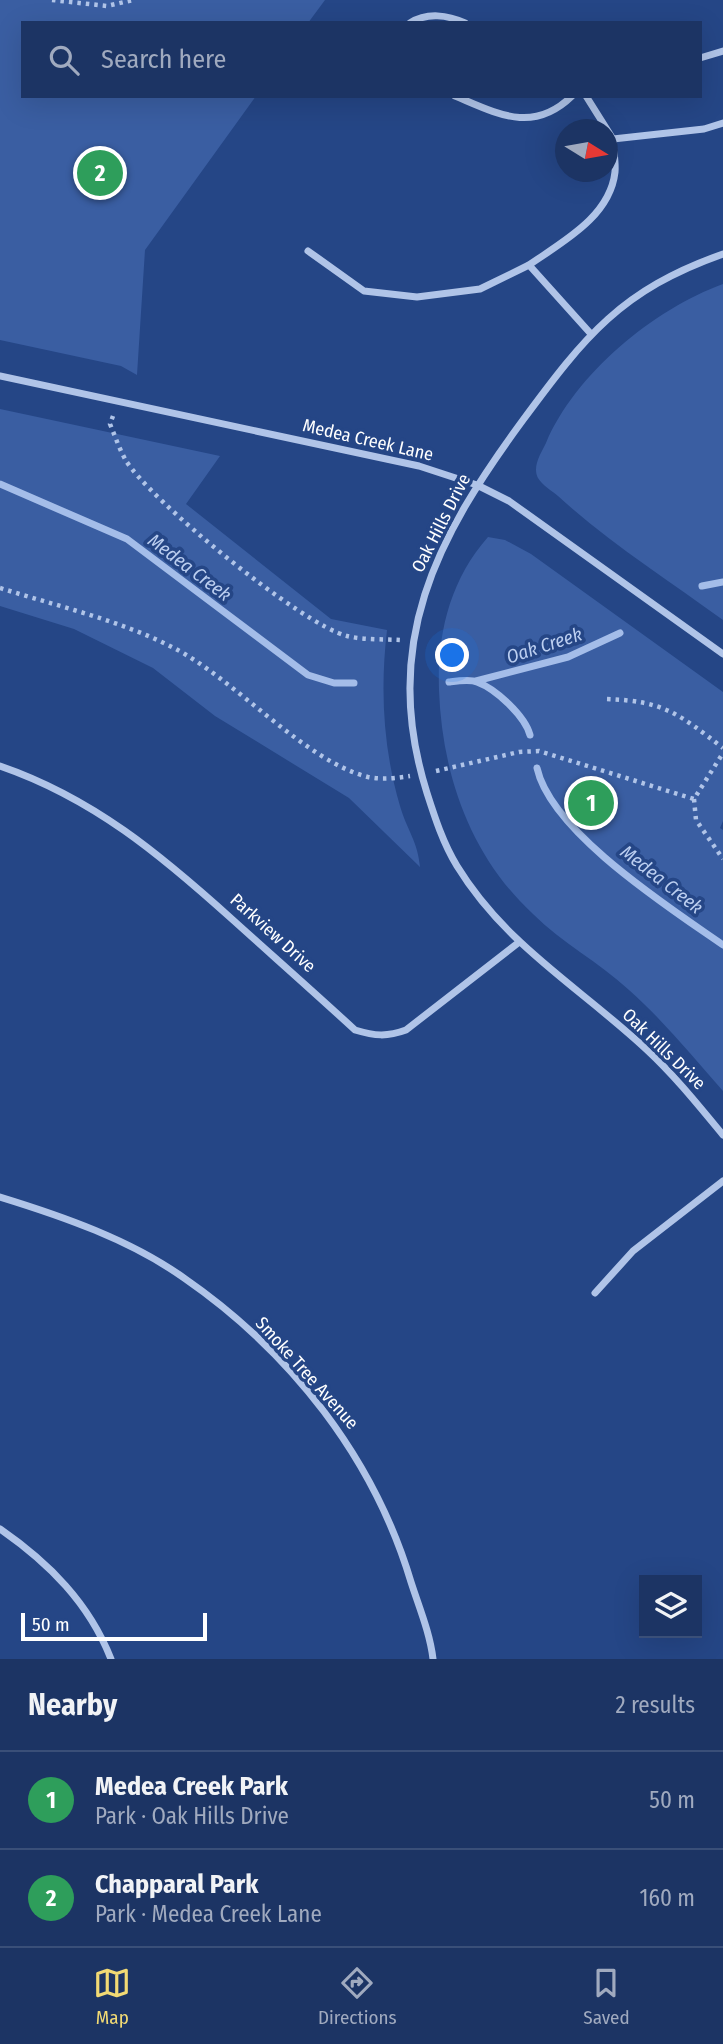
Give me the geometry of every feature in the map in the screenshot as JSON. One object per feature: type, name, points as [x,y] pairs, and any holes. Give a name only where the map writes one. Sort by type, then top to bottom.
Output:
[{"type":"street","points":[[413,21],[449,16],[460,21]]},
{"type":"street","points":[[702,57],[723,51]]},
{"type":"street","points":[[460,98],[506,118],[526,119],[544,115],[569,98]]},
{"type":"street","points":[[589,98],[601,119]]},
{"type":"street","points":[[618,138],[704,129],[723,123]]},
{"type":"street","points":[[308,251],[364,291],[417,297],[480,289],[529,265],[580,229],[607,201],[612,182]]},
{"type":"street","name":"Oak Hills Drive","points":[[723,254],[687,267],[625,302],[569,358],[477,485],[436,558],[422,599],[412,641],[410,705],[414,742],[439,829],[468,883],[519,943],[648,1050],[723,1135]]},
{"type":"street","points":[[529,265],[591,334]]},
{"type":"street","name":"Medea Creek Lane","points":[[0,376],[419,466],[477,485],[509,501],[723,654]]},
{"type":"street","name":"Parkview Drive","points":[[0,766],[53,787],[120,825],[184,875],[355,1030],[374,1036],[390,1036],[406,1030],[519,943]]},
{"type":"street","points":[[595,1293],[633,1251],[723,1181]]},
{"type":"street","name":"Smoke Tree Avenue","points":[[0,1197],[133,1248],[184,1277],[259,1338],[348,1442],[379,1495],[404,1559],[433,1659]]},
{"type":"street","points":[[0,1529],[36,1554],[81,1602],[111,1659]]},
{"type":"path","points":[[52,0],[107,6],[133,0]]},
{"type":"path","points":[[118,402],[110,425],[126,461],[160,498],[278,599],[324,627],[347,636],[412,641]]},
{"type":"path","points":[[0,588],[138,631],[171,646],[196,660],[297,737],[350,771],[378,778],[400,778]]},
{"type":"path","points":[[607,699],[639,700],[661,705],[683,717],[723,751],[694,799],[696,820],[723,859]]},
{"type":"path","points":[[444,769],[519,752],[539,751],[694,799]]},
{"type":"shaded area","points":[[0,0],[325,0],[309,21],[21,21],[21,98],[255,98],[145,250],[137,375],[121,366],[0,340]]},
{"type":"shaded area","points":[[723,284],[723,620],[597,529],[542,483],[536,469],[559,417],[597,369],[644,327],[697,295]]},
{"type":"shaded area","points":[[0,409],[220,456],[186,504],[331,619],[387,630],[384,719],[387,741],[394,784],[415,843],[420,867],[349,798],[215,716],[153,668],[74,629],[0,606]]},
{"type":"shaded area","points":[[488,537],[505,540],[531,554],[723,692],[723,821],[720,828],[723,830],[723,1091],[642,1002],[544,924],[511,891],[476,840],[463,812],[453,782],[441,721],[440,649],[448,609],[455,590],[464,571]]},
{"type":"waterway","name":"Medea Creek","points":[[0,484],[127,539],[308,675],[334,683],[354,683]]},
{"type":"waterway","name":"Oak Creek","points":[[702,586],[723,582]]},
{"type":"waterway","name":"Oak Creek","points":[[476,681],[568,657],[620,633]]},
{"type":"waterway","name":"Medea Creek","points":[[449,682],[474,681],[493,691],[516,712],[530,735]]},
{"type":"waterway","name":"Medea Creek","points":[[537,768],[547,792],[588,842],[645,890],[723,945]]},
{"type":"place","name":"Chapparal Park","points":[[100,173]]},
{"type":"place","name":"Medea Creek Park","points":[[591,803]]}]
